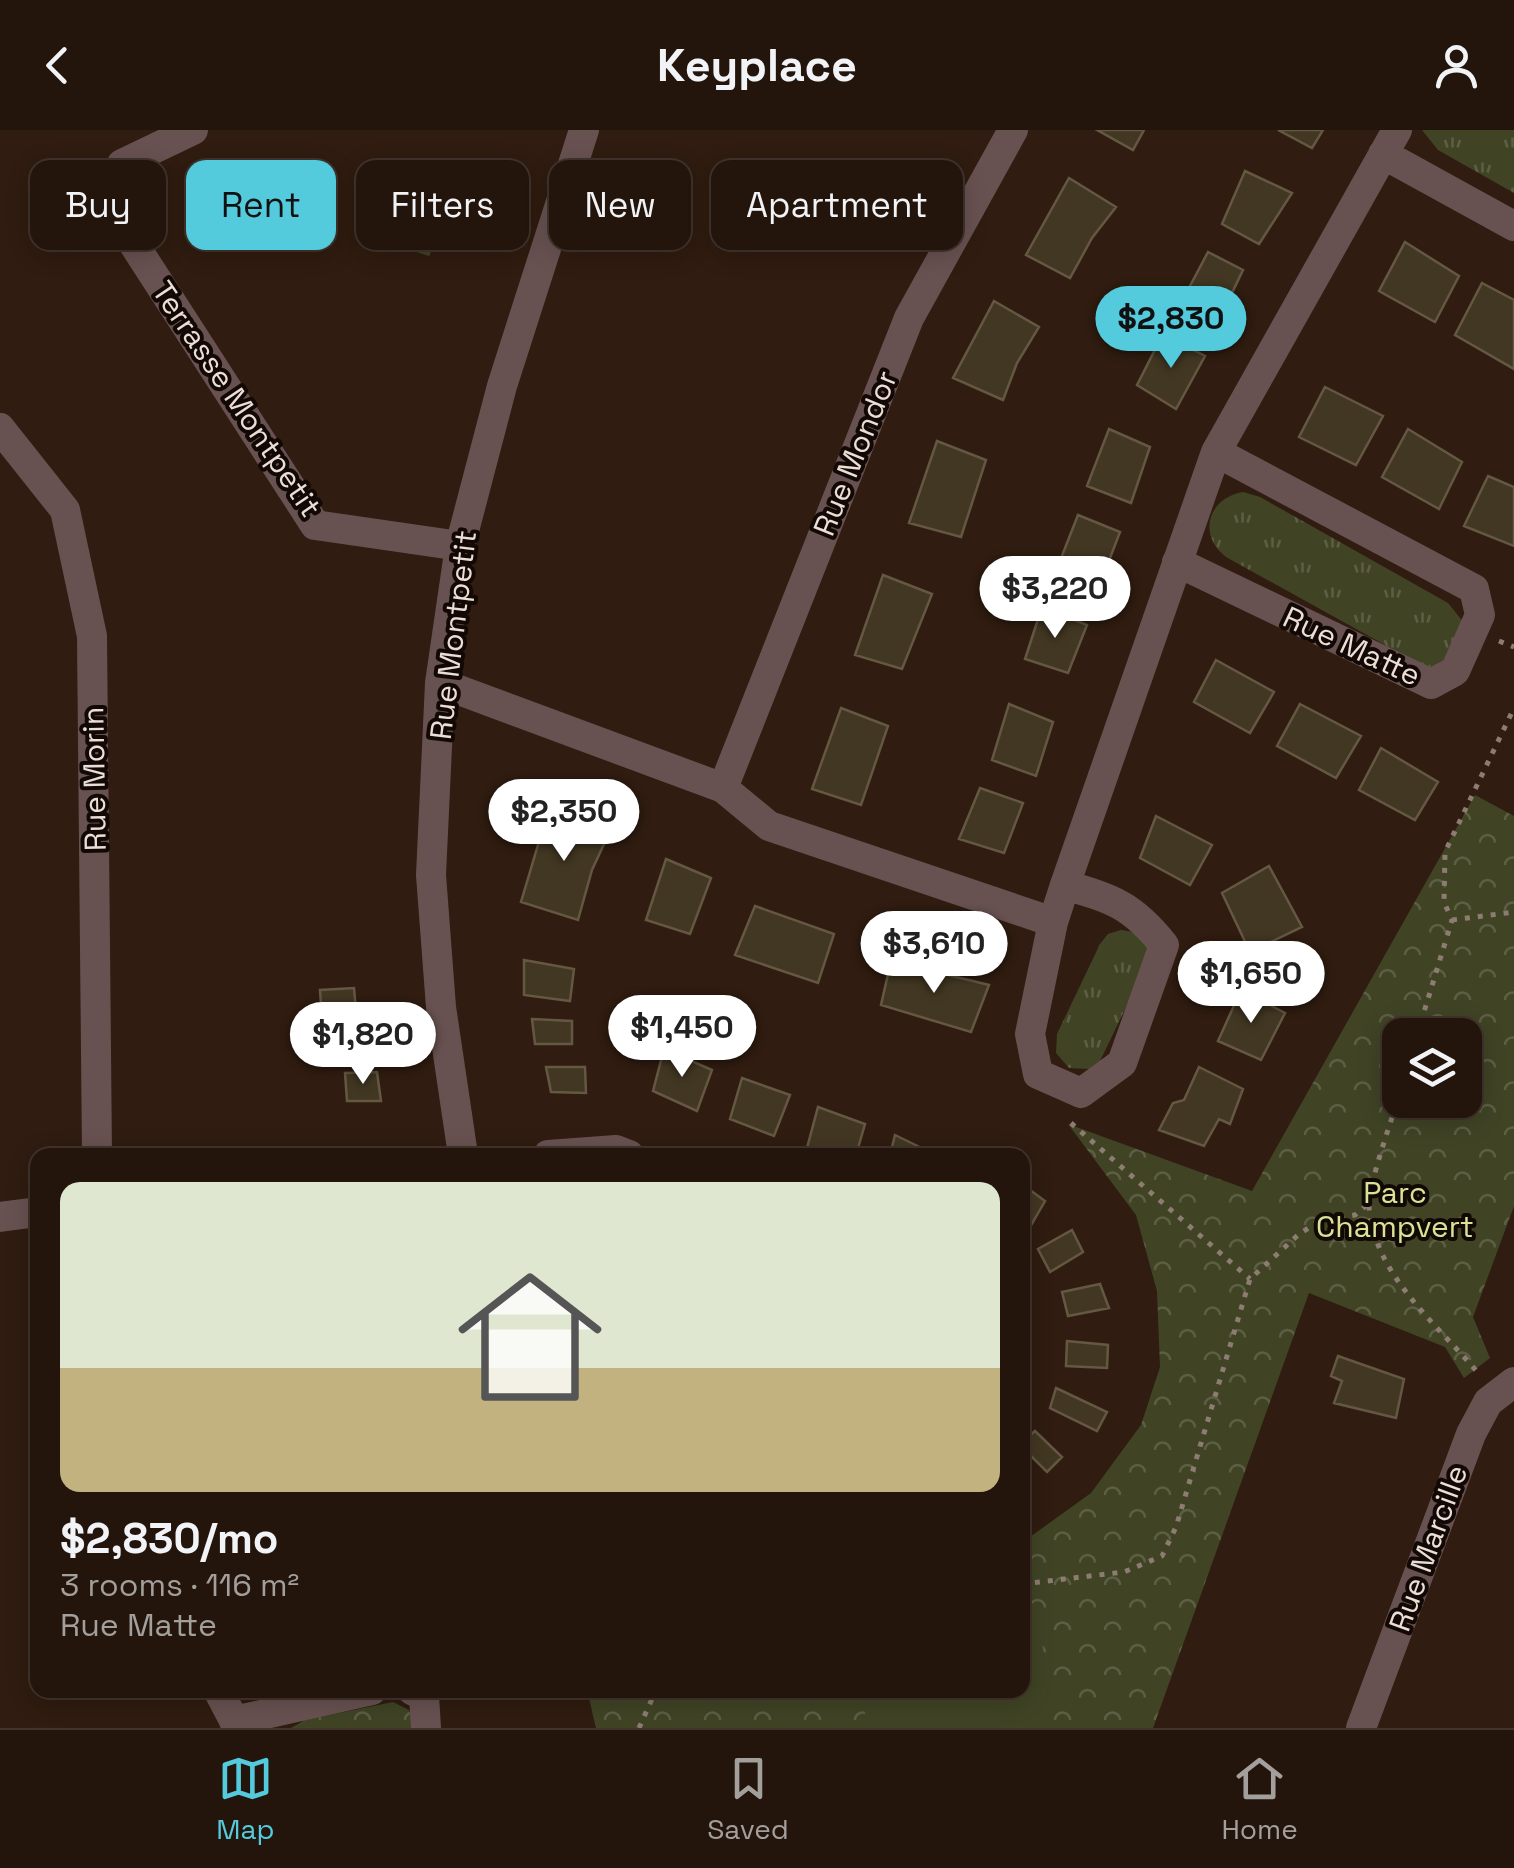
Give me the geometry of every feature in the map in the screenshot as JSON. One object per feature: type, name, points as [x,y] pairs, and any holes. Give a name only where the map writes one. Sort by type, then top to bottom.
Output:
[{"type":"street","name":"Terrasse Montpetit","points":[[193,130],[122,164],[113,212],[315,525],[460,546]]},
{"type":"street","name":"Rue Montpetit","points":[[462,1148],[442,1007],[431,875],[440,683],[460,546],[502,386],[584,130]]},
{"type":"street","name":"Rue Mondor","points":[[723,788],[909,318],[1013,130]]},
{"type":"street","points":[[1065,885],[1106,897],[1143,918],[1164,945],[1122,1063],[1080,1092],[1038,1074],[1030,1034],[1053,922],[1065,885],[1216,452],[1390,142],[1514,226]]},
{"type":"street","name":"Rue Morin","points":[[0,428],[65,510],[92,636],[98,1148]]},
{"type":"street","name":"Rue Matte","points":[[1178,562],[1431,684],[1455,671],[1480,615],[1474,589],[1216,452]]},
{"type":"street","points":[[440,683],[723,788],[769,826],[1053,922]]},
{"type":"street","points":[[0,1217],[30,1213]]},
{"type":"street","name":"Rue Marcille","points":[[1361,1728],[1471,1434],[1488,1402],[1506,1388]]},
{"type":"street","points":[[222,1698],[236,1725],[341,1698]]},
{"type":"street","points":[[424,1698],[426,1728]]},
{"type":"path","points":[[1422,1018],[1452,920],[1444,902],[1445,852],[1514,708]]},
{"type":"path","points":[[1452,920],[1514,912]]},
{"type":"path","points":[[1062,1084],[1062,1114],[1250,1279]]},
{"type":"path","points":[[1393,1118],[1368,1204],[1378,1243],[1396,1281],[1506,1388]]},
{"type":"path","points":[[1030,1583],[1124,1572],[1162,1556],[1176,1528],[1250,1279],[1298,1235],[1319,1222],[1356,1215],[1368,1204]]},
{"type":"path","points":[[642,1727],[653,1698]]},
{"type":"green space","points":[[1422,130],[1514,130],[1514,193],[1438,150]]},
{"type":"green space","points":[[1243,492],[1260,497],[1448,603],[1465,624],[1461,650],[1432,667],[1423,666],[1226,557],[1212,538],[1210,518],[1222,502]]},
{"type":"green space","name":"Parc Champvert","points":[[1475,795],[1514,816],[1514,1206],[1473,1317],[1490,1358],[1464,1378],[1445,1347],[1309,1293],[1153,1728],[596,1728],[589,1698],[1030,1698],[1030,1537],[1091,1493],[1141,1425],[1160,1367],[1157,1291],[1136,1215],[1068,1124],[1252,1191]]},
{"type":"green space","points":[[1134,932],[1147,946],[1146,966],[1100,1061],[1089,1069],[1069,1068],[1056,1053],[1057,1034],[1100,944],[1108,934]]},
{"type":"green space","points":[[1038,1603],[1051,1724],[1016,1728],[867,1728],[863,1698],[1030,1698],[1030,1604]]},
{"type":"green space","points":[[393,1702],[409,1710],[415,1728],[291,1728],[305,1720]]},
{"type":"building","points":[[1097,130],[1144,130],[1133,150]]},
{"type":"building","points":[[1278,130],[1323,130],[1312,148]]},
{"type":"building","points":[[1245,171],[1292,193],[1259,244],[1222,224]]},
{"type":"building","points":[[1069,178],[1116,207],[1092,238],[1070,278],[1026,255]]},
{"type":"building","points":[[1405,242],[1459,276],[1435,322],[1379,291]]},
{"type":"building","points":[[1208,252],[1243,270],[1218,322],[1181,303]]},
{"type":"building","points":[[1482,283],[1514,300],[1514,369],[1455,335]]},
{"type":"building","points":[[994,301],[1039,327],[1017,363],[1003,400],[953,378]]},
{"type":"building","points":[[1163,334],[1205,356],[1176,409],[1137,385]]},
{"type":"building","points":[[1325,387],[1383,416],[1356,465],[1299,437]]},
{"type":"building","points":[[1109,429],[1150,447],[1131,503],[1087,486]]},
{"type":"building","points":[[1408,429],[1462,462],[1439,509],[1382,477]]},
{"type":"building","points":[[937,441],[986,460],[961,537],[909,523]]},
{"type":"building","points":[[1488,476],[1514,487],[1514,546],[1464,526]]},
{"type":"building","points":[[1078,515],[1120,532],[1099,587],[1056,571]]},
{"type":"building","points":[[883,575],[932,594],[902,669],[855,655]]},
{"type":"building","points":[[1042,607],[1087,625],[1068,673],[1025,659]]},
{"type":"building","points":[[1216,660],[1274,692],[1250,733],[1194,702]]},
{"type":"building","points":[[1009,704],[1053,722],[1036,776],[992,760]]},
{"type":"building","points":[[1300,704],[1361,736],[1336,778],[1277,746]]},
{"type":"building","points":[[841,708],[888,726],[861,805],[812,789]]},
{"type":"building","points":[[1381,748],[1438,782],[1415,820],[1359,790]]},
{"type":"building","points":[[980,788],[1023,803],[1004,853],[959,839]]},
{"type":"building","points":[[549,808],[611,829],[592,870],[578,920],[521,902]]},
{"type":"building","points":[[1156,816],[1212,845],[1190,885],[1140,858]]},
{"type":"building","points":[[666,859],[711,878],[690,934],[646,920]]},
{"type":"building","points":[[1269,866],[1302,927],[1250,952],[1222,893]]},
{"type":"building","points":[[755,906],[834,934],[818,983],[735,955]]},
{"type":"building","points":[[524,960],[574,969],[570,1001],[524,995]]},
{"type":"building","points":[[891,961],[989,985],[971,1032],[881,1005]]},
{"type":"building","points":[[354,988],[359,1044],[324,1049],[320,990]]},
{"type":"building","points":[[1241,990],[1285,1013],[1261,1060],[1218,1041]]},
{"type":"building","points":[[532,1019],[572,1021],[572,1044],[535,1044]]},
{"type":"building","points":[[664,1049],[712,1070],[697,1111],[653,1091]]},
{"type":"building","points":[[546,1067],[585,1067],[586,1093],[551,1092]]},
{"type":"building","points":[[1199,1067],[1243,1089],[1230,1124],[1219,1119],[1204,1146],[1159,1130],[1173,1103],[1184,1100]]},
{"type":"building","points":[[377,1072],[381,1101],[347,1101],[345,1073]]},
{"type":"building","points":[[742,1078],[790,1095],[774,1136],[730,1119]]},
{"type":"building","points":[[818,1107],[865,1124],[858,1148],[807,1148]]},
{"type":"building","points":[[895,1135],[922,1148],[892,1148]]},
{"type":"building","points":[[1030,1190],[1045,1201],[1030,1227]]},
{"type":"building","points":[[1072,1230],[1083,1252],[1050,1272],[1038,1249]]},
{"type":"building","points":[[1100,1284],[1109,1308],[1068,1316],[1062,1292]]},
{"type":"building","points":[[1067,1341],[1108,1345],[1107,1368],[1066,1366]]},
{"type":"building","points":[[1338,1356],[1404,1379],[1396,1418],[1334,1403],[1342,1381],[1331,1376]]},
{"type":"building","points":[[1056,1388],[1107,1412],[1097,1431],[1050,1408]]},
{"type":"building","points":[[1035,1431],[1062,1457],[1047,1472],[1030,1455],[1030,1435]]}]
